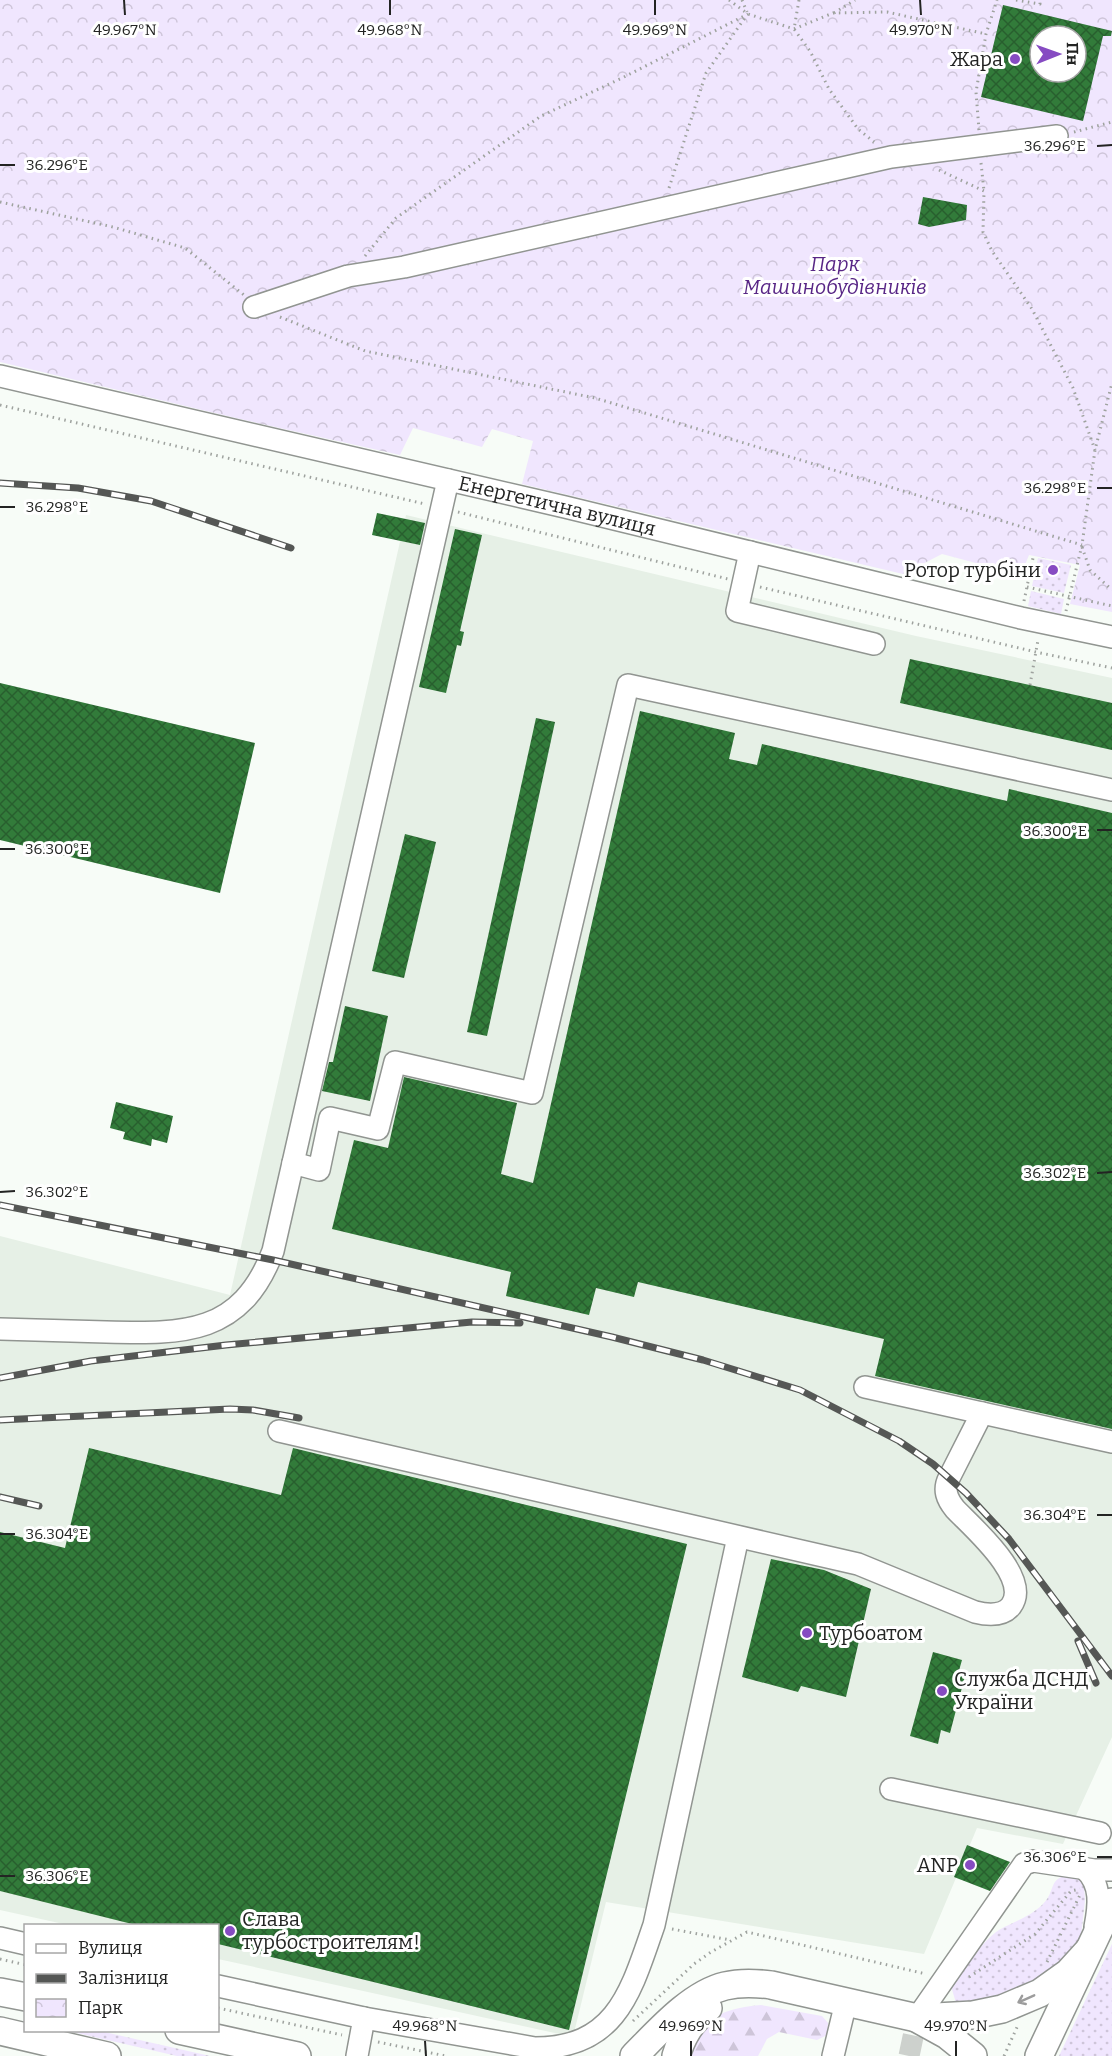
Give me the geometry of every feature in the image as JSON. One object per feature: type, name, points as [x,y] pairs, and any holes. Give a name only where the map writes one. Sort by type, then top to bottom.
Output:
[{"type":"main road","points":[[1039,2056],[1112,1902]]},
{"type":"main road","points":[[634,2056],[682,2010],[712,1990],[741,1983],[771,1985],[917,2018],[973,2015],[1017,2003],[1040,1993],[1074,1968],[1088,1951]]},
{"type":"main road","points":[[676,2056],[684,2034],[704,2011],[743,1989],[771,1985]]},
{"type":"main road","points":[[0,1992],[24,1997]]},
{"type":"main road","points":[[917,2018],[947,2035],[972,2056]]},
{"type":"main road","points":[[0,2031],[107,2056]]},
{"type":"main road","points":[[184,2032],[297,2056]]},
{"type":"street","points":[[250,303],[348,276],[404,267],[891,157],[1057,136]]},
{"type":"street","name":"Енергетична вулиця","points":[[0,376],[1112,637]]},
{"type":"street","points":[[0,1329],[154,1333],[179,1331],[215,1321],[245,1300],[267,1268],[273,1251],[448,480]]},
{"type":"street","points":[[750,552],[737,611],[873,644]]},
{"type":"street","points":[[293,1163],[319,1170],[330,1118],[378,1129],[395,1062],[532,1093],[628,685],[1112,790]]},
{"type":"street","points":[[865,1387],[1112,1442]]},
{"type":"street","points":[[279,1431],[858,1564],[975,1612],[986,1614],[1004,1611],[1011,1605],[1014,1599],[1012,1579],[1008,1568],[997,1553],[955,1509],[946,1495],[946,1482],[982,1413]]},
{"type":"street","points":[[219,1986],[364,2018],[516,2046],[549,2048],[572,2044],[594,2035],[611,2019],[636,1977],[654,1925],[738,1537]]},
{"type":"street","points":[[891,1789],[1100,1833]]},
{"type":"street","points":[[917,2018],[1024,1864],[1033,1861],[1084,1878],[1093,1877],[1098,1897],[1096,1919],[1088,1951]]},
{"type":"street","points":[[1084,1878],[1112,1870]]},
{"type":"street","points":[[0,1938],[24,1944]]},
{"type":"street","points":[[833,2056],[846,2002]]},
{"type":"street","points":[[359,2047],[364,2018]]},
{"type":"path","points":[[729,0],[748,14],[794,29],[810,51],[829,89],[858,129],[891,157]]},
{"type":"path","points":[[740,8],[742,0]]},
{"type":"path","points":[[742,0],[748,14]]},
{"type":"path","points":[[794,29],[800,0]]},
{"type":"path","points":[[794,29],[833,14],[855,0]]},
{"type":"path","points":[[996,0],[986,34],[976,92],[984,191],[983,232],[992,251],[1032,309],[1072,388],[1095,450]]},
{"type":"path","points":[[1016,0],[1040,4],[1040,0]]},
{"type":"path","points":[[833,14],[887,12],[986,34]]},
{"type":"path","points":[[663,207],[706,73],[748,14]]},
{"type":"path","points":[[348,276],[396,218],[541,116],[748,14]]},
{"type":"path","points":[[1057,136],[1112,122]]},
{"type":"path","points":[[937,170],[984,191]]},
{"type":"path","points":[[0,202],[113,227],[185,248],[250,303],[365,351],[595,398],[1082,545]]},
{"type":"path","points":[[1064,617],[1082,545],[1095,450],[1112,382]]},
{"type":"path","points":[[0,405],[441,508],[1036,652],[1112,668]]},
{"type":"path","points":[[1082,545],[1090,570],[1112,590]]},
{"type":"path","points":[[1022,608],[1033,558]]},
{"type":"path","points":[[1027,587],[1112,606]]},
{"type":"path","points":[[1030,685],[1041,622]]},
{"type":"path","points":[[627,2027],[694,1964],[747,1932],[961,1982],[1035,1934],[1084,1878]]},
{"type":"path","points":[[654,1925],[732,1940]]},
{"type":"path","points":[[0,1959],[24,1965]]},
{"type":"path","points":[[219,2008],[359,2047],[446,2056]]},
{"type":"shaded area","name":"Турбоатом","points":[[406,515],[916,636],[1112,678],[1112,1737],[1063,1844],[977,1828],[924,1954],[606,1902],[573,2037],[219,1959],[219,1924],[63,1924],[0,1910],[0,1236],[230,1295]]},
{"type":"green space","name":"Парк Машинобудівників","points":[[0,0],[1112,0],[1112,612],[1070,604],[1080,565],[1029,555],[1021,575],[942,554],[903,574],[522,484],[533,441],[492,429],[482,447],[413,428],[400,455],[0,362]]},
{"type":"green space","points":[[1038,558],[1071,565],[1064,593],[1032,586]]},
{"type":"green space","points":[[1031,591],[1064,599],[1061,614],[1028,606]]},
{"type":"green space","points":[[1069,1875],[1077,1876],[1084,1885],[1085,1900],[1081,1936],[1077,1945],[1051,1976],[987,2003],[956,2003],[951,1986],[980,1948],[993,1934],[1028,1916],[1043,1904],[1055,1882]]},
{"type":"green space","points":[[1112,1944],[1112,2056],[1059,2056]]},
{"type":"green space","points":[[761,2005],[822,2016],[828,2023],[827,2035],[817,2040],[779,2032],[767,2039],[758,2056],[688,2056],[700,2032],[715,2017],[735,2009]]},
{"type":"green space","points":[[72,2032],[104,2032],[210,2056],[177,2056]]},
{"type":"building","name":"Жара","points":[[1003,5],[1083,24],[1028,24],[1028,84],[1088,84],[1088,25],[1112,31],[1111,36],[1103,36],[1083,121],[981,97]]},
{"type":"building","points":[[923,197],[967,205],[966,220],[929,227],[918,224]]},
{"type":"building","points":[[377,513],[425,523],[420,545],[372,535]]},
{"type":"building","points":[[455,529],[482,535],[460,631],[464,632],[461,646],[457,645],[446,693],[419,687]]},
{"type":"building","points":[[910,659],[1112,703],[1112,750],[900,703]]},
{"type":"building","points":[[0,683],[255,743],[220,893],[0,840]]},
{"type":"building","points":[[640,711],[735,733],[729,759],[757,765],[762,744],[1007,801],[1009,789],[1112,813],[1112,1429],[875,1376],[884,1339],[638,1282],[634,1297],[596,1288],[589,1315],[506,1296],[511,1272],[332,1229],[354,1140],[388,1148],[404,1077],[517,1103],[501,1174],[533,1183]]},
{"type":"building","points":[[536,718],[555,722],[487,1036],[467,1032]]},
{"type":"building","points":[[405,834],[436,842],[404,978],[372,971]]},
{"type":"building","points":[[345,1006],[388,1016],[370,1101],[322,1091],[329,1062],[333,1062]]},
{"type":"building","points":[[116,1102],[173,1116],[167,1143],[152,1139],[151,1146],[123,1139],[125,1132],[110,1128]]},
{"type":"building","points":[[89,1448],[281,1495],[293,1448],[687,1544],[569,2030],[219,1944],[219,1924],[132,1924],[0,1891],[0,1532],[65,1548]]},
{"type":"building","name":"Турбоатом","points":[[771,1559],[824,1570],[871,1589],[846,1697],[801,1686],[798,1692],[742,1677]]},
{"type":"building","name":"Служба ДСНД України","points":[[933,1652],[962,1660],[958,1674],[965,1676],[950,1733],[941,1730],[938,1744],[910,1736]]},
{"type":"building","points":[[967,1845],[1010,1862],[990,1891],[954,1877]]},
{"type":"tunnel","points":[[909,2056],[917,2018]]},
{"type":"railway","points":[[0,483],[78,488],[151,501],[291,548]]},
{"type":"railway","points":[[0,1205],[273,1260],[612,1337],[703,1360],[800,1390],[899,1441],[933,1464],[966,1493],[1009,1539],[1112,1676]]},
{"type":"railway","points":[[0,1378],[91,1361],[226,1345],[472,1322],[520,1323]]},
{"type":"railway","points":[[0,1420],[230,1409],[253,1410],[299,1418]]},
{"type":"railway","points":[[0,1497],[39,1506]]},
{"type":"railway","points":[[1078,1641],[1096,1683]]},
{"type":"place","name":"Жара","points":[[1015,59]]},
{"type":"place","name":"Ротор турбіни","points":[[1053,570]]},
{"type":"place","name":"Турбоатом","points":[[807,1633]]},
{"type":"place","name":"Служба ДСНД України","points":[[942,1691]]},
{"type":"place","name":"ANP","points":[[970,1865]]},
{"type":"place","name":"Слава турбостроителям!","points":[[230,1931]]}]
